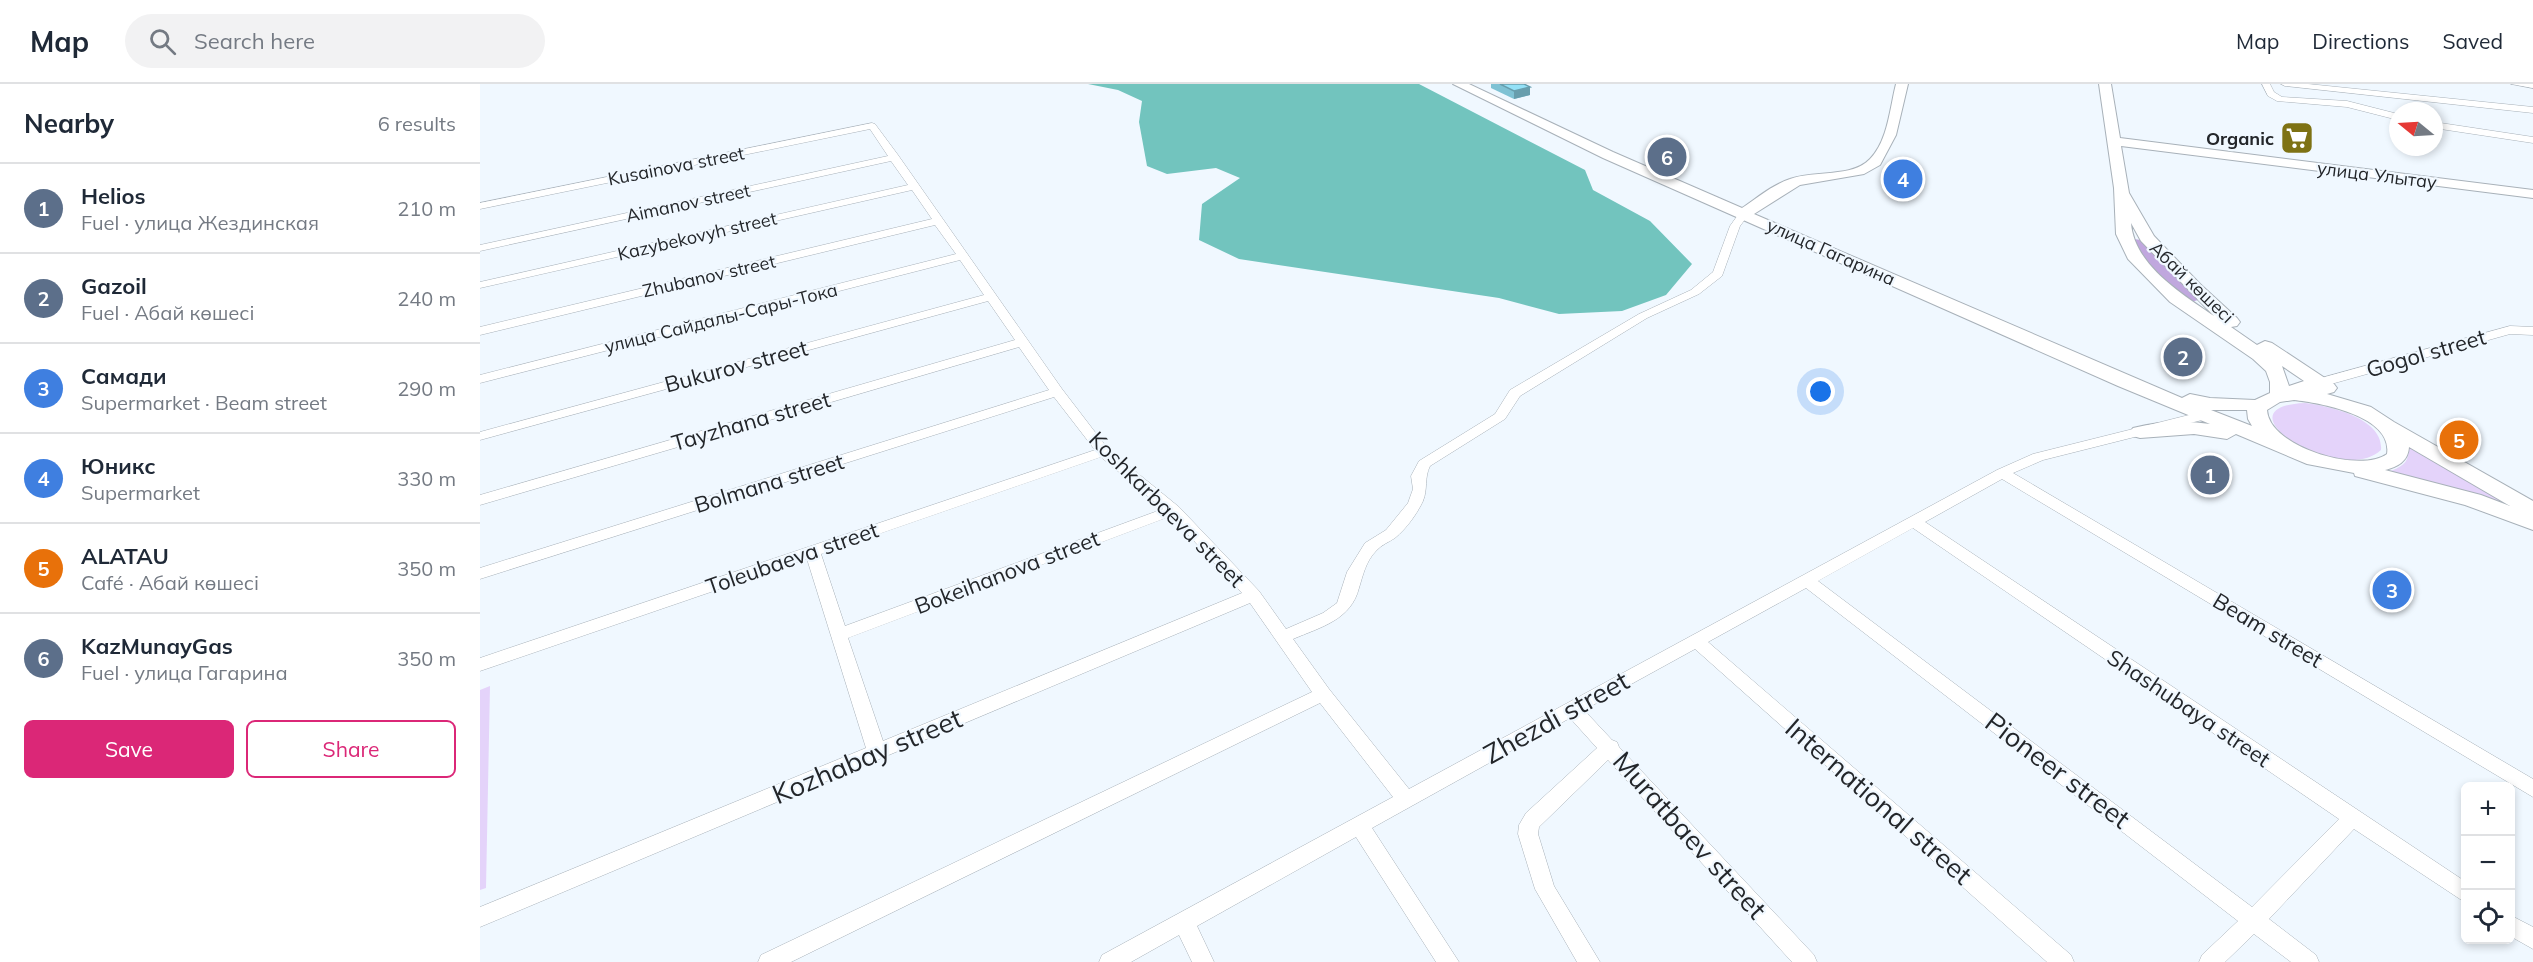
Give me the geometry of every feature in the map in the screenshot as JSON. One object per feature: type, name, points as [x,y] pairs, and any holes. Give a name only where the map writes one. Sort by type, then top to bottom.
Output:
[{"type":"main road","name":"улица Гагарина","points":[[1459,84],[1608,155],[2125,382],[2297,452]]},
{"type":"main road","points":[[1744,214],[1795,182],[1833,173],[1857,172],[1873,164],[1883,150],[1902,84]]},
{"type":"main road","points":[[2105,84],[2121,188]]},
{"type":"main road","name":"улица Улытау","points":[[2114,141],[2533,194]]},
{"type":"main road","name":"Абай көшесі","points":[[2121,188],[2147,238],[2194,288],[2230,321],[2375,419],[2533,510]]},
{"type":"main road","name":"Абай көшесі","points":[[2121,188],[2124,234],[2136,259],[2176,298],[2260,355],[2274,369],[2280,382],[2274,397]]},
{"type":"main road","points":[[2125,382],[2193,401],[2210,404],[2248,404]]},
{"type":"main road","points":[[2125,382],[2145,396],[2155,412],[2152,423],[2140,432]]},
{"type":"main road","points":[[2205,415],[2319,383]]},
{"type":"main road","points":[[2297,452],[2273,437],[2258,422],[2256,412],[2260,404],[2274,397],[2294,394],[2331,400],[2375,419],[2394,435],[2399,446],[2397,455],[2389,462],[2375,466],[2336,465]]},
{"type":"main road","points":[[2140,432],[2183,427],[2211,429],[2336,465],[2473,500],[2533,523]]},
{"type":"street","points":[[2266,84],[2271,94],[2280,99],[2347,104],[2389,115]]},
{"type":"street","points":[[2285,84],[2533,110]]},
{"type":"street","points":[[2515,84],[2533,86]]},
{"type":"street","name":"Koshkarbaeva street","points":[[872,126],[1057,392],[1103,452],[1174,510],[1253,595],[1323,694],[1406,799]]},
{"type":"street","name":"Kusainova street","points":[[480,206],[872,126]]},
{"type":"street","points":[[2443,126],[2533,140]]},
{"type":"street","name":"Aimanov street","points":[[480,248],[896,158]]},
{"type":"street","name":"Kazybekovyh street","points":[[480,285],[914,187]]},
{"type":"street","points":[[1282,636],[1329,617],[1344,606],[1355,573],[1370,547],[1391,533],[1405,518],[1415,502],[1420,489],[1418,476],[1424,464],[1500,416],[1515,393],[1643,316],[1695,292],[1718,274],[1735,225],[1744,214]]},
{"type":"street","name":"Zhubanov street","points":[[480,331],[938,221]]},
{"type":"street","name":"улица Сайдалы-Сары-Тока","points":[[480,380],[962,256]]},
{"type":"street","name":"Bukurov street","points":[[480,436],[991,297]]},
{"type":"street","name":"Gogol street","points":[[2319,383],[2510,330],[2533,331]]},
{"type":"street","name":"Tayzhana street","points":[[480,500],[1023,342]]},
{"type":"street","name":"Bolmana street","points":[[480,574],[1057,392]]},
{"type":"street","name":"Zhezdi street","points":[[1110,962],[2002,473],[2038,457],[2205,415]]},
{"type":"street","name":"Toleubaeva street","points":[[480,665],[1103,452]]},
{"type":"street","name":"Beam street","points":[[2002,473],[2533,789]]},
{"type":"street","name":"Bokeihanova street","points":[[839,635],[1174,510]]},
{"type":"street","name":"Shashubaya street","points":[[1913,521],[2461,891]]},
{"type":"street","points":[[812,551],[877,752]]},
{"type":"street","name":"Pioneer street","points":[[1806,580],[2308,962]]},
{"type":"street","name":"Kozhabay street","points":[[480,917],[1253,595]]},
{"type":"street","name":"International street","points":[[1695,640],[2063,962]]},
{"type":"street","points":[[769,962],[1323,694]]},
{"type":"street","name":"Muratbaev street","points":[[1572,709],[1610,747],[1806,962]]},
{"type":"street","points":[[1589,962],[1545,889],[1528,834],[1529,825],[1533,819],[1610,747]]},
{"type":"street","points":[[2210,962],[2254,921],[2352,818]]},
{"type":"street","points":[[1360,826],[1448,962]]},
{"type":"street","points":[[1184,922],[1203,962]]},
{"type":"street","points":[[2515,927],[2533,939]]},
{"type":"shaded area","points":[[1088,84],[1419,84],[1585,170],[1593,190],[1650,221],[1692,264],[1666,295],[1622,311],[1559,314],[1499,298],[1239,259],[1199,240],[1202,204],[1240,178],[1216,168],[1167,174],[1147,166],[1139,122],[1142,101],[1118,90]]},
{"type":"shaded area","points":[[2134,239],[2141,240],[2198,300],[2191,302],[2165,282],[2143,258]]},
{"type":"shaded area","points":[[2305,403],[2340,411],[2365,422],[2380,439],[2381,450],[2362,459],[2339,459],[2315,453],[2293,442],[2278,430],[2272,417],[2280,408]]},
{"type":"shaded area","points":[[2406,442],[2522,511],[2388,472],[2406,462],[2408,448]]},
{"type":"shaded area","points":[[490,686],[486,888],[480,890],[480,690]]},
{"type":"building","points":[[1500,84],[1524,84],[1530,87],[1514,91]]},
{"type":"place","name":"Organic","points":[[2297,138]]},
{"type":"place","name":"KazMunayGas","points":[[1667,157]]},
{"type":"place","name":"Юникс","points":[[1903,179]]},
{"type":"place","name":"Gazoil","points":[[2183,357]]},
{"type":"place","name":"ALATAU","points":[[2459,440]]},
{"type":"place","name":"Helios","points":[[2210,475]]},
{"type":"place","name":"Самади","points":[[2392,590]]}]
